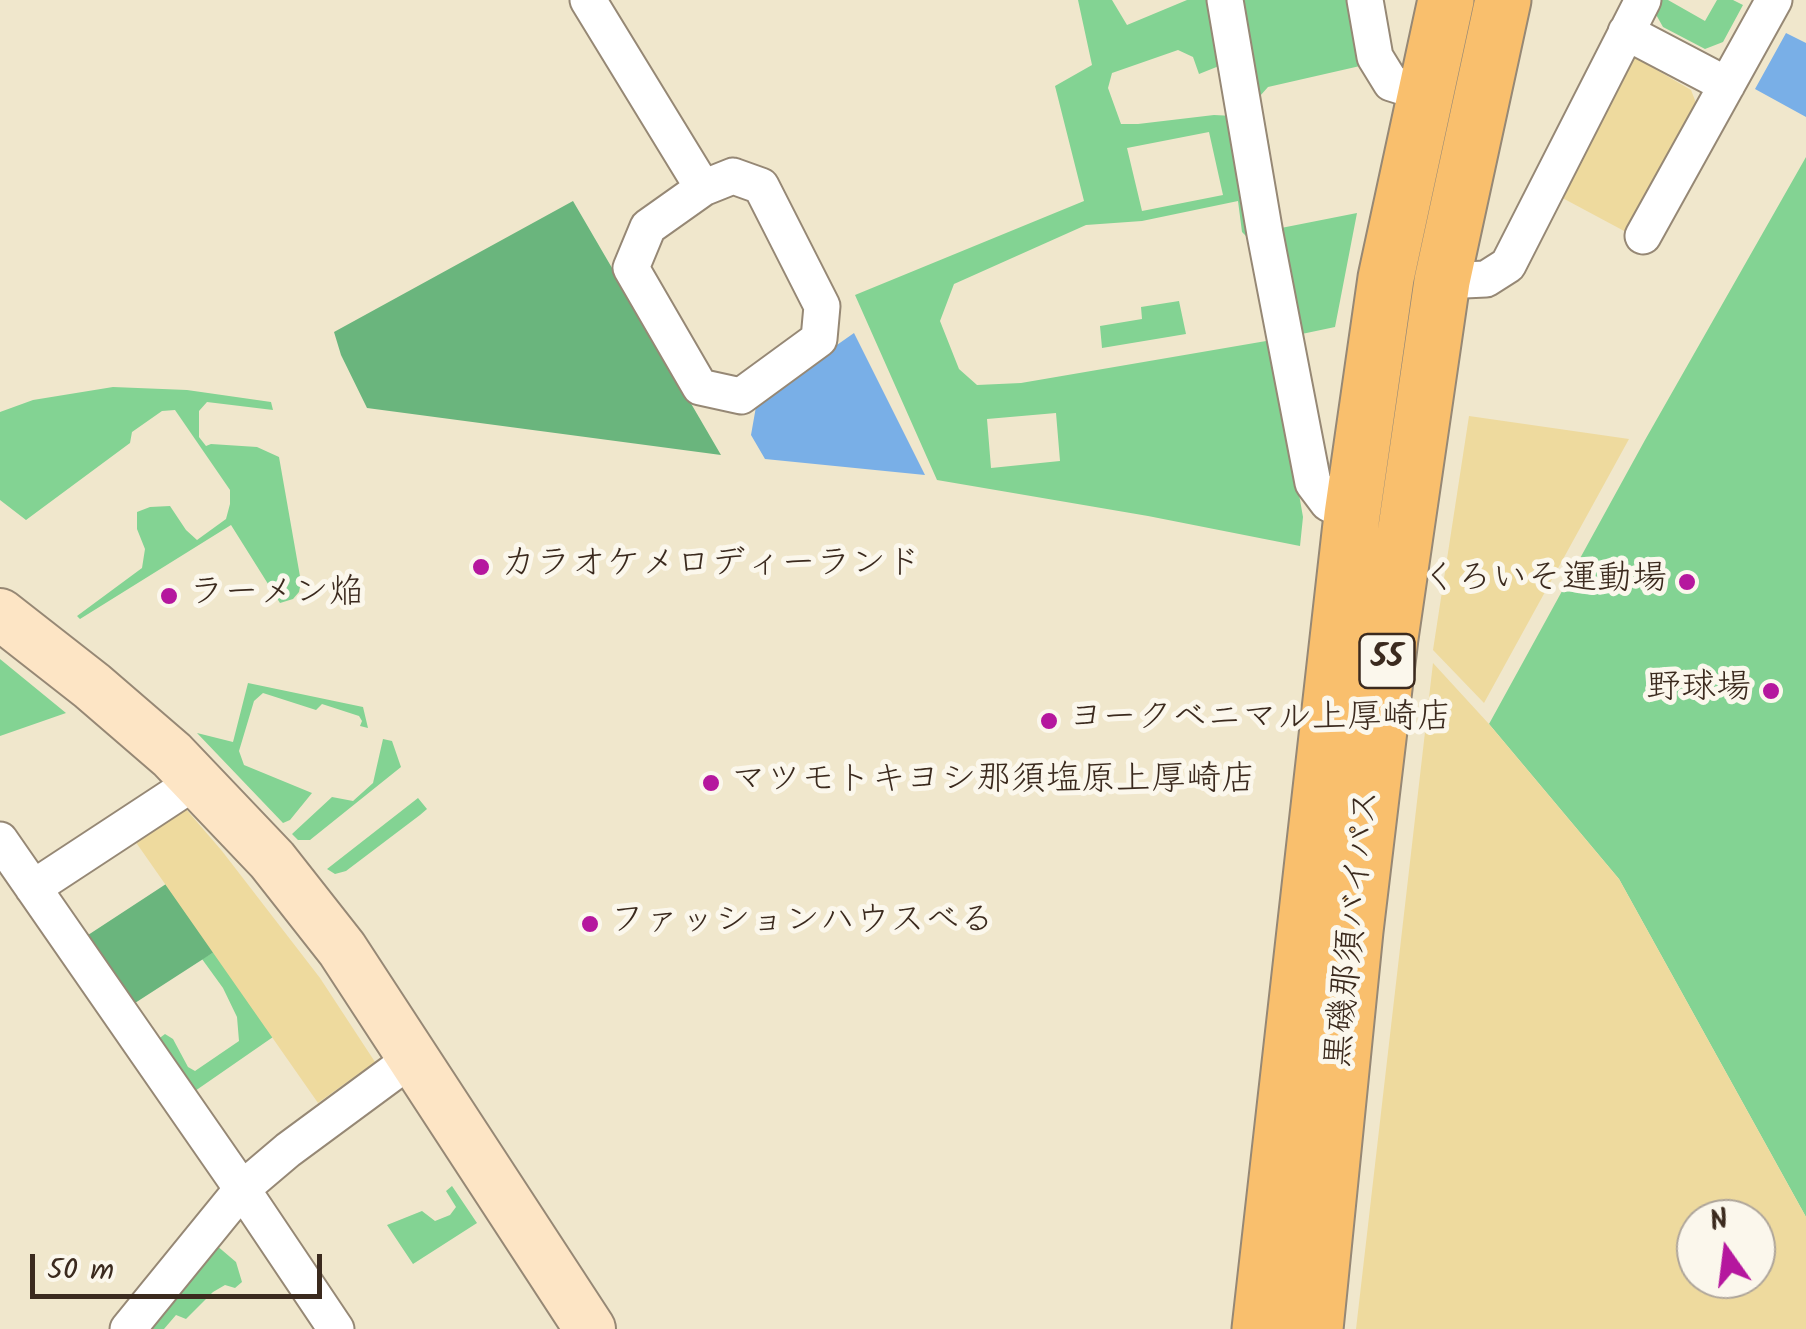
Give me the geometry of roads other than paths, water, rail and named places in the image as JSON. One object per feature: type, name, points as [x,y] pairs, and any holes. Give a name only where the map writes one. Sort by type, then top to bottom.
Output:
[{"type":"main road","name":"黒磯那須バイパス","points":[[1260,1329],[1352,515],[1386,278],[1446,0]]},
{"type":"main road","name":"黒磯那須バイパス","points":[[1315,1329],[1385,677],[1442,280],[1503,0]]},
{"type":"street","points":[[588,0],[704,188]]},
{"type":"street","points":[[1225,0],[1313,483],[1328,503],[1352,515]]},
{"type":"street","points":[[1365,0],[1375,57],[1391,83],[1426,94]]},
{"type":"street","points":[[1442,280],[1486,279],[1508,265],[1643,0]]},
{"type":"street","points":[[1643,236],[1774,0]]},
{"type":"street","points":[[1626,32],[1726,85]]},
{"type":"street","points":[[733,176],[761,186],[822,306],[819,340],[742,396],[700,387],[631,268],[648,227],[704,188],[733,176]]},
{"type":"street","points":[[0,614],[172,755],[272,860],[342,949],[590,1329]]},
{"type":"street","points":[[33,888],[196,780]]},
{"type":"street","points":[[0,840],[336,1329]]},
{"type":"street","points":[[128,1329],[242,1188],[414,1057]]},
{"type":"water","points":[[1786,33],[1806,43],[1806,117],[1755,89]]},
{"type":"water","points":[[854,333],[925,475],[765,459],[751,435],[757,401]]},
{"type":"place","name":"カラオケメロディーランド","points":[[481,567]]},
{"type":"place","name":"くろいそ運動場","points":[[1687,582]]},
{"type":"place","name":"ラーメン焔","points":[[169,596]]},
{"type":"place","name":"野球場","points":[[1771,691]]},
{"type":"place","name":"ヨークベニマル上厚崎店","points":[[1049,721]]},
{"type":"place","name":"マツモトキヨシ那須塩原上厚崎店","points":[[711,783]]},
{"type":"place","name":"ファッションハウスべる","points":[[590,924]]}]
